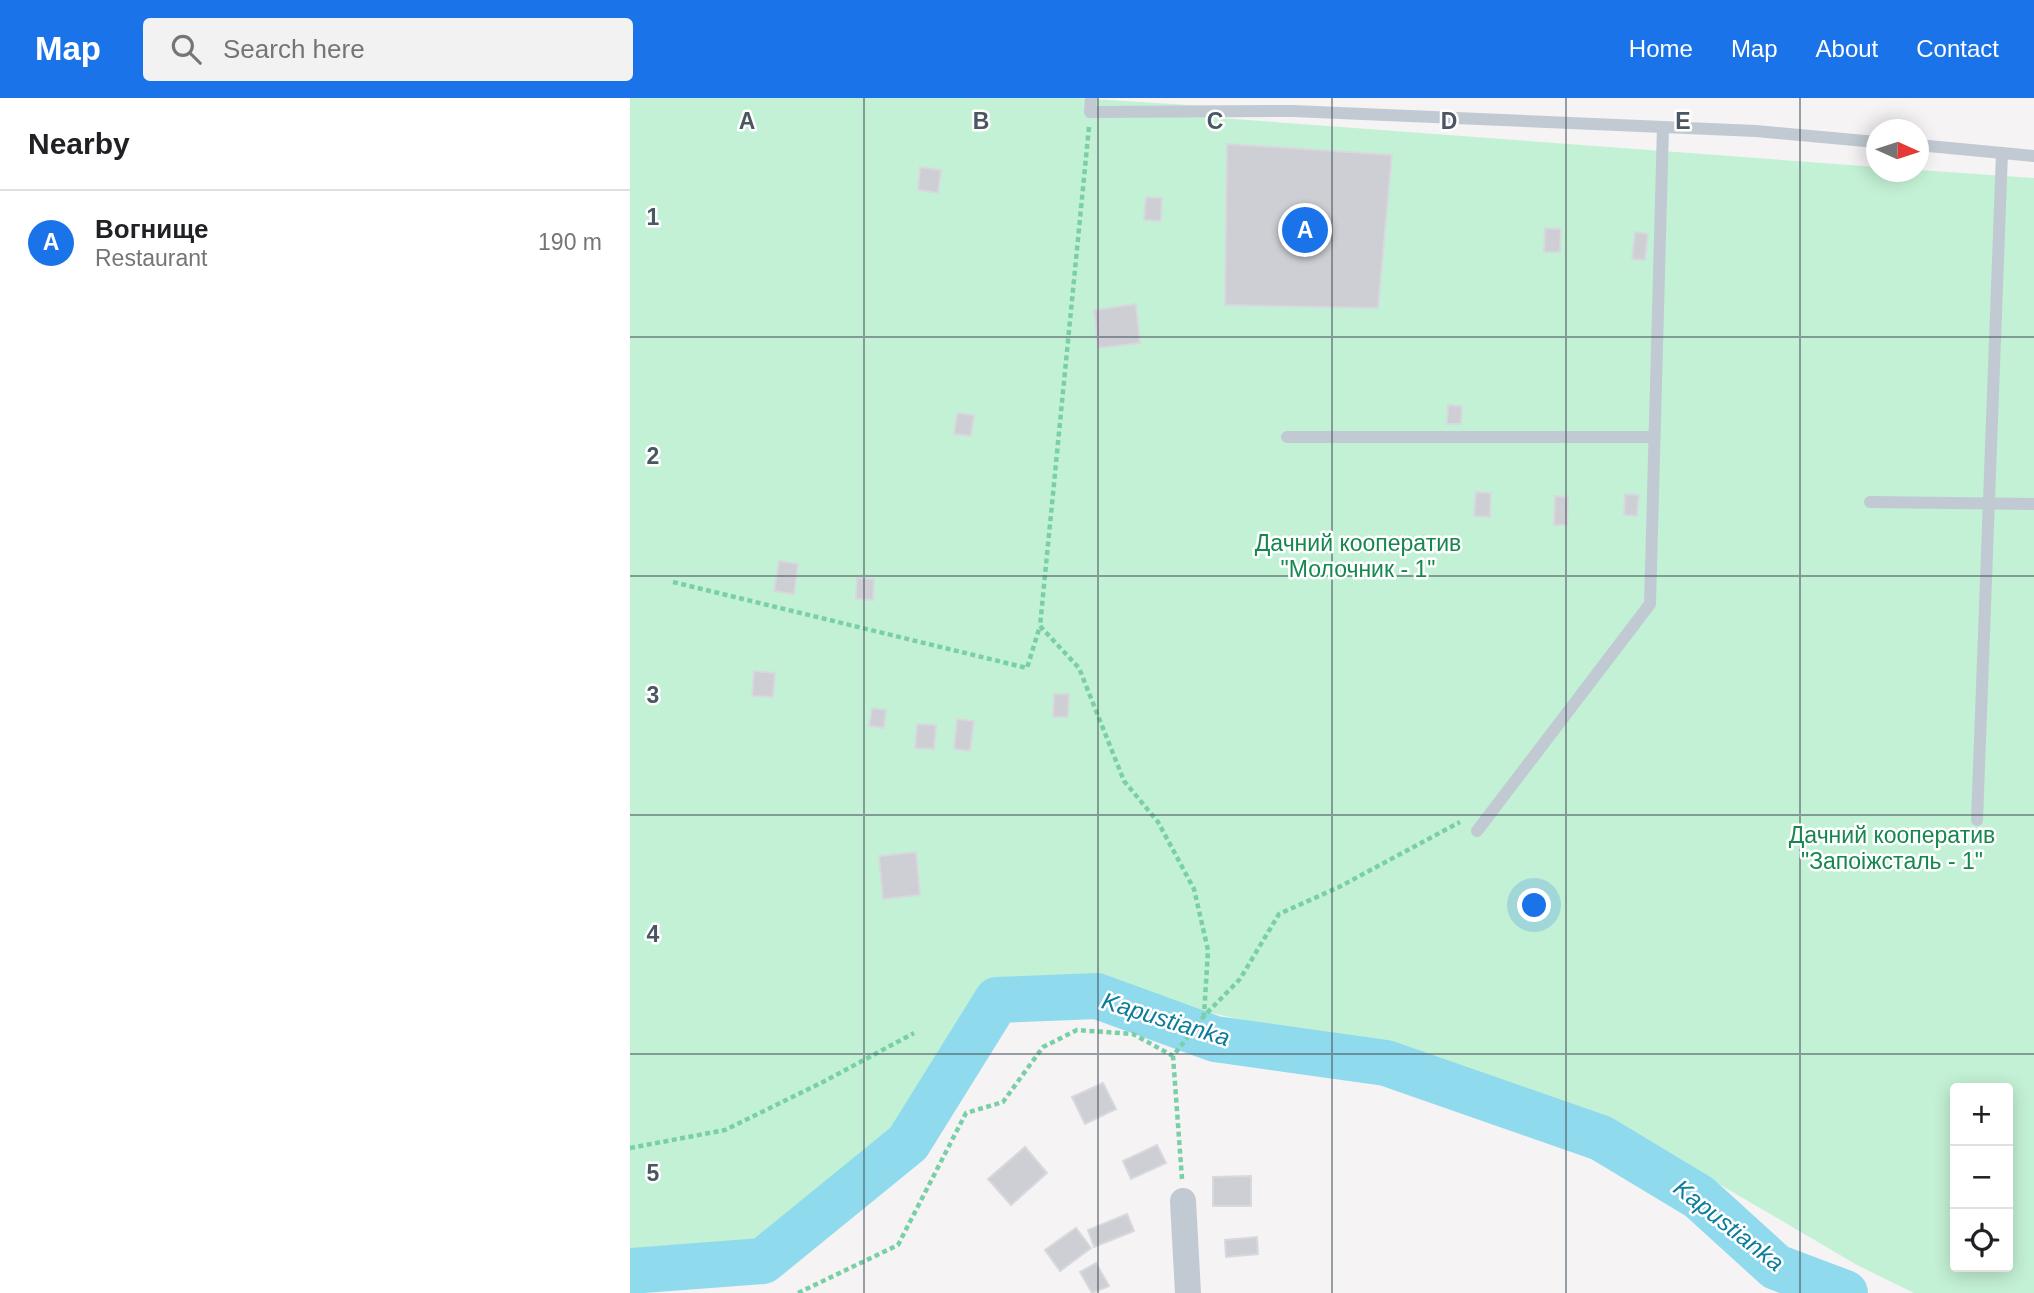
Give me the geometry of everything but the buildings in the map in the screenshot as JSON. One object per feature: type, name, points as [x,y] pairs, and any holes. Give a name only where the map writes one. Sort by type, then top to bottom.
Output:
[{"type":"street","points":[[1183,1201],[1188,1293]]},
{"type":"lane","points":[[1091,98],[1090,113],[1293,111],[1756,131],[1866,141]]},
{"type":"lane","points":[[1477,831],[1650,604],[1663,127]]},
{"type":"lane","points":[[1929,146],[2034,156]]},
{"type":"lane","points":[[1977,820],[2002,153]]},
{"type":"lane","points":[[1287,437],[1654,437]]},
{"type":"lane","points":[[1870,502],[2034,504]]},
{"type":"path","points":[[673,582],[1027,668],[1040,626],[1090,113]]},
{"type":"path","points":[[1040,626],[1079,668],[1124,781],[1158,822],[1194,889],[1208,950],[1204,1016]]},
{"type":"path","points":[[1183,1201],[1173,1056],[1204,1016],[1240,979],[1279,914],[1339,887],[1460,821],[1477,831]]},
{"type":"path","points":[[798,1293],[898,1245],[967,1113],[1003,1102],[1043,1047],[1077,1030],[1133,1034],[1173,1056]]},
{"type":"path","points":[[630,1148],[725,1130],[914,1033]]},
{"type":"green space","name":"Дачний кооператив \"Молочник - 1\"","points":[[630,98],[1077,98],[1220,107],[1221,118],[1866,166],[1866,182],[1929,182],[1929,171],[2034,178],[2034,1293],[1914,1293],[1857,1265],[1610,1120],[1407,1057],[1167,1003],[1101,980],[993,979],[904,1121],[774,1238],[630,1255]]},
{"type":"waterway","name":"Kapustianka","points":[[630,1271],[763,1261],[908,1143],[997,1000],[1097,996],[1215,1039],[1386,1063],[1601,1138],[1699,1197],[1776,1267],[1845,1293]]},
{"type":"place","name":"Вогнище","points":[[1305,230]]},
{"type":"park label","name":"Дачний кооператив \"Запоіжсталь - 1\"","points":[[1892,848]]}]
